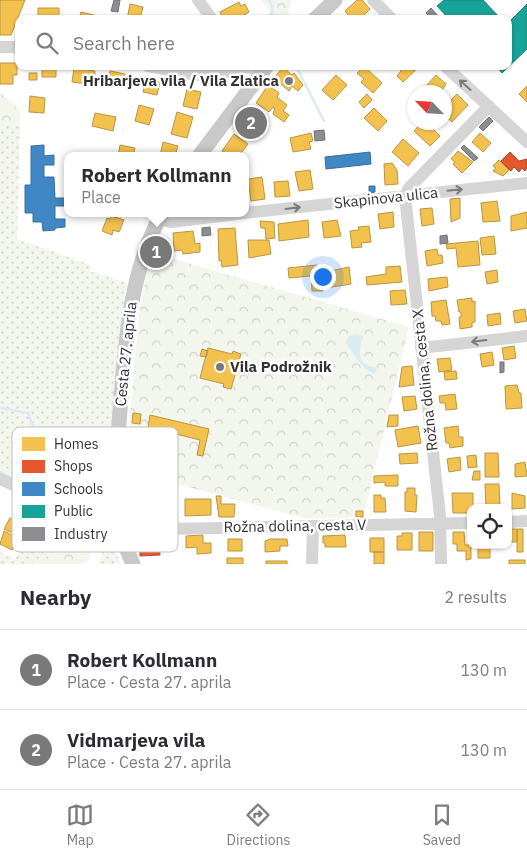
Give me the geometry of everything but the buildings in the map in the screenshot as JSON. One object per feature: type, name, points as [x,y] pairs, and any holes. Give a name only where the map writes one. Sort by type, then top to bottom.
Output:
[{"type":"main road","points":[[318,15],[335,0]]},
{"type":"main road","points":[[202,152],[264,70]]},
{"type":"main road","name":"Cesta 27. aprila","points":[[119,427],[129,318],[140,263],[160,217]]},
{"type":"main road","name":"Cesta 27. aprila","points":[[128,552],[132,564]]},
{"type":"street","points":[[198,0],[209,15]]},
{"type":"street","points":[[373,0],[388,15]]},
{"type":"street","points":[[0,47],[15,47]]},
{"type":"street","points":[[170,70],[198,75],[224,73],[232,70]]},
{"type":"street","points":[[449,70],[527,142]]},
{"type":"street","points":[[405,196],[409,188],[488,106]]},
{"type":"street","name":"Skapinova ulica","points":[[249,213],[527,182]]},
{"type":"street","name":"Rožna dolina, cesta X","points":[[405,196],[441,523],[440,564]]},
{"type":"street","name":"Skapinova ulica","points":[[162,217],[171,222],[212,217]]},
{"type":"street","points":[[421,348],[527,336]]},
{"type":"street","name":"Rožna dolina, cesta V","points":[[0,479],[12,484]]},
{"type":"street","points":[[512,522],[527,521]]},
{"type":"street","name":"Rožna dolina, cesta V","points":[[178,529],[467,523]]},
{"type":"street","points":[[312,564],[313,526]]},
{"type":"green space","points":[[261,0],[292,0],[287,15],[269,15],[270,12]]},
{"type":"green space","points":[[0,92],[20,110],[20,125],[2,123],[0,120]]},
{"type":"green space","points":[[0,120],[2,123],[20,125],[17,239],[91,265],[89,271],[127,283],[119,340],[111,427],[12,427],[12,479],[0,474]]},
{"type":"green space","points":[[150,254],[157,254],[409,327],[363,517],[307,519],[178,484],[178,427],[129,427],[139,315]]},
{"type":"green space","points":[[0,552],[15,560],[19,552],[53,552],[50,557],[26,564],[0,564]]},
{"type":"green space","points":[[53,552],[90,552],[89,561],[78,564],[26,564],[50,557]]},
{"type":"green space","points":[[102,552],[115,552],[121,564],[98,564]]},
{"type":"shaded area","points":[[357,334],[363,336],[360,350],[362,361],[366,365],[377,368],[375,374],[362,365],[346,342],[349,336]]},
{"type":"waterway","points":[[269,0],[272,6],[272,15]]},
{"type":"waterway","points":[[298,70],[324,121]]},
{"type":"waterway","points":[[0,408],[28,413],[34,427]]},
{"type":"waterway","points":[[0,472],[10,477]]},
{"type":"place","name":"Hribarjeva vila / Vila Zlatica","points":[[289,81]]},
{"type":"place","name":"Vidmarjeva vila","points":[[251,123]]},
{"type":"place","name":"Robert Kollmann","points":[[156,252]]},
{"type":"place","name":"Vila Podrožnik","points":[[220,367]]}]
